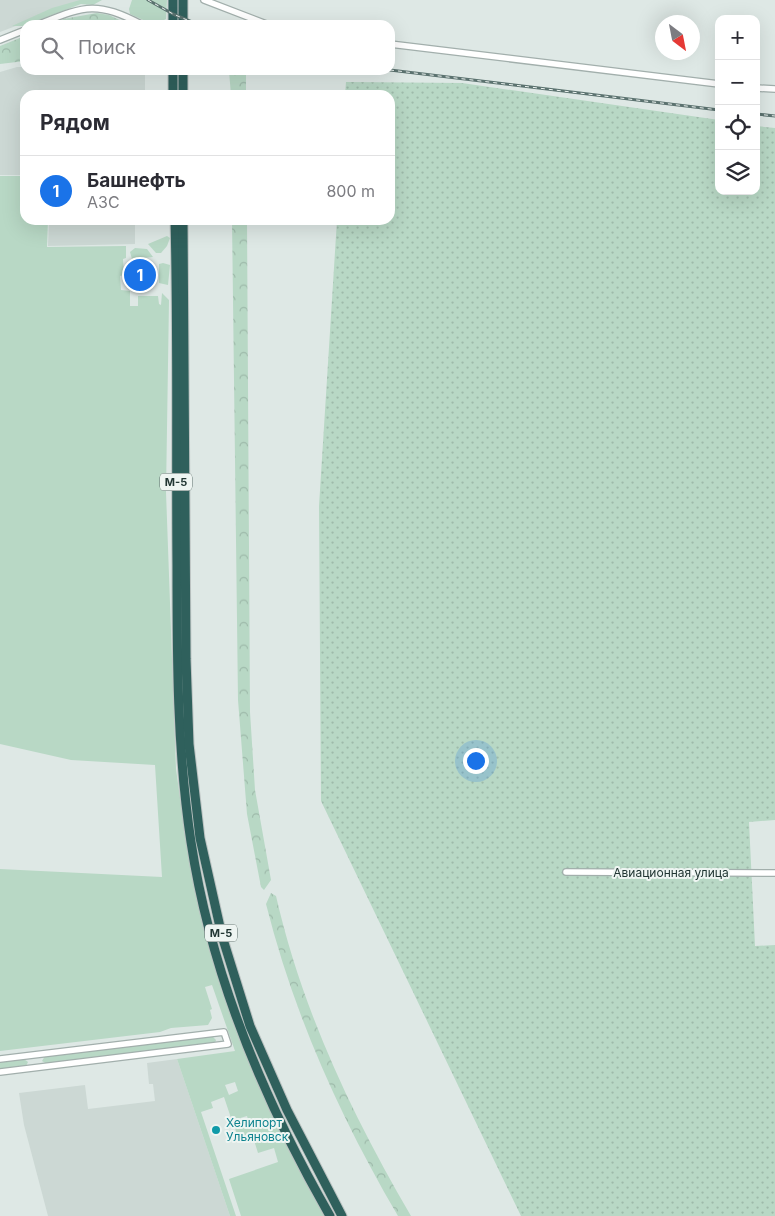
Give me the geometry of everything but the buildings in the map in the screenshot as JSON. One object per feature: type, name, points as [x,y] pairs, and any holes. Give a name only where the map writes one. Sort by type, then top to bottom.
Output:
[{"type":"highway","points":[[173,0],[173,20]]},
{"type":"highway","points":[[183,0],[183,20]]},
{"type":"highway","points":[[173,75],[173,90]]},
{"type":"highway","points":[[183,75],[183,90]]},
{"type":"highway","name":"М-5","points":[[175,225],[180,735],[191,843],[212,938],[241,1028],[271,1103],[330,1216]]},
{"type":"highway","name":"М-5","points":[[184,225],[186,669],[189,744],[200,838],[222,936],[253,1033],[287,1110],[342,1216]]},
{"type":"street","points":[[204,0],[256,20]]},
{"type":"street","points":[[49,20],[91,7],[114,11],[133,20]]},
{"type":"street","points":[[0,40],[20,32]]},
{"type":"street","points":[[395,45],[715,84]]},
{"type":"street","points":[[760,88],[775,89]]},
{"type":"street","name":"Авиационная улица","points":[[566,872],[775,873]]},
{"type":"street","points":[[0,1059],[224,1032],[228,1044],[0,1072]]},
{"type":"shaded area","points":[[0,0],[84,0],[32,20],[20,20],[20,24],[0,32]]},
{"type":"shaded area","points":[[20,67],[20,75],[145,75],[145,90],[20,90],[20,175],[0,175],[0,72]]},
{"type":"shaded area","points":[[49,225],[135,225],[135,244],[48,246]]},
{"type":"shaded area","points":[[177,1059],[230,1216],[48,1216],[24,1125],[19,1093],[85,1085],[88,1109],[155,1101],[153,1084],[149,1084],[147,1063]]},
{"type":"green space","points":[[80,0],[102,0],[93,5],[81,4],[39,20],[25,20],[52,8]]},
{"type":"green space","points":[[132,0],[167,0],[166,19],[164,20],[143,20],[130,14],[129,9]]},
{"type":"green space","points":[[97,13],[109,15],[120,20],[62,20]]},
{"type":"green space","points":[[20,38],[20,62],[0,64],[0,46]]},
{"type":"green space","points":[[229,75],[246,75],[246,90],[231,90]]},
{"type":"green space","points":[[346,82],[462,83],[715,119],[715,195],[760,195],[760,126],[775,128],[775,820],[749,822],[755,946],[775,945],[775,1216],[521,1216],[321,801],[319,506],[337,225],[395,225],[395,90],[345,90]]},
{"type":"green space","points":[[0,176],[20,176],[20,225],[48,225],[47,247],[126,246],[126,258],[123,259],[124,275],[120,276],[121,290],[130,291],[130,306],[138,306],[138,296],[158,296],[159,304],[161,305],[162,293],[169,300],[166,492],[176,769],[186,840],[207,938],[222,991],[267,1104],[288,1149],[325,1216],[241,1216],[229,1179],[278,1162],[274,1148],[258,1153],[253,1137],[239,1141],[235,1128],[239,1126],[240,1129],[250,1126],[247,1116],[237,1119],[238,1122],[233,1124],[224,1097],[211,1102],[213,1108],[201,1112],[236,1216],[230,1216],[177,1059],[235,1051],[212,985],[205,987],[212,1009],[210,1010],[212,1018],[208,1025],[171,1028],[160,1032],[0,1051],[0,869],[162,877],[155,765],[71,760],[0,744]],"holes":[[[235,1082],[238,1091],[229,1095],[225,1085]]]},
{"type":"green space","points":[[232,225],[247,225],[250,712],[255,790],[271,880],[264,890],[261,887],[247,814],[238,700]]},
{"type":"green space","points":[[167,236],[170,238],[167,246],[161,253],[156,253],[148,244]]},
{"type":"green space","points":[[135,248],[147,249],[153,257],[132,259],[130,252]]},
{"type":"green space","points":[[159,264],[170,265],[168,285],[159,283]]},
{"type":"green space","points":[[271,893],[276,896],[300,980],[331,1061],[389,1178],[411,1216],[398,1216],[357,1141],[321,1064],[290,986],[277,945],[266,904]]},
{"type":"green space","points":[[212,1036],[216,1040],[215,1043],[47,1064],[42,1061],[45,1056]]},
{"type":"green space","points":[[24,1059],[28,1062],[26,1066],[0,1070],[0,1062]]},
{"type":"railway","points":[[148,0],[187,20]]},
{"type":"railway","points":[[395,71],[715,110]]},
{"type":"railway","points":[[760,114],[775,116]]},
{"type":"place","name":"Башнефть","points":[[140,275]]},
{"type":"place","name":"Хелипорт Ульяновск","points":[[216,1130]]}]
